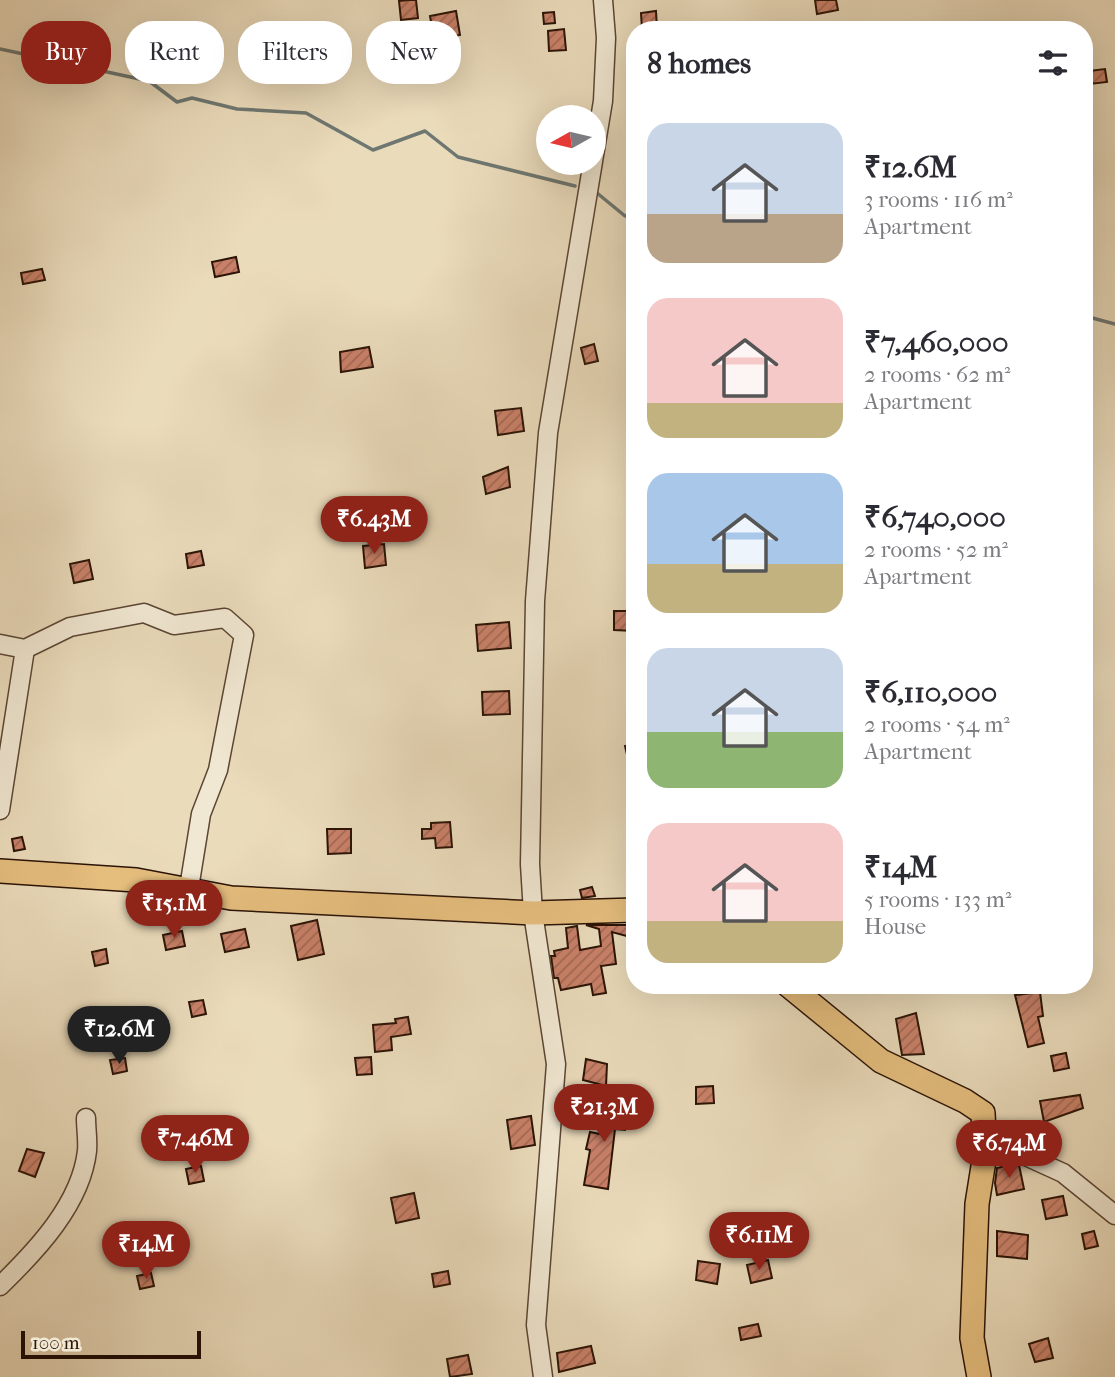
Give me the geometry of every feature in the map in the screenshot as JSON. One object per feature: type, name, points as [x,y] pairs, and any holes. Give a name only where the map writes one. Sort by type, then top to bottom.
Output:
[{"type":"main road","points":[[0,871],[136,880],[231,898],[533,913],[626,909]]},
{"type":"main road","points":[[799,994],[881,1061],[965,1101],[983,1113],[982,1181],[977,1204],[972,1338],[979,1377]]},
{"type":"street","points":[[543,1377],[536,1325],[556,1064],[533,913],[529,818],[536,577],[548,433],[558,356],[601,113],[606,38],[603,0]]},
{"type":"street","points":[[0,644],[25,649],[70,627],[144,613],[174,625],[225,618],[244,635],[218,770],[201,814],[189,888]]},
{"type":"street","points":[[0,810],[25,649]]},
{"type":"street","points":[[0,1286],[30,1256],[61,1215],[78,1182],[87,1151],[86,1118]]},
{"type":"street","points":[[984,1137],[1063,1173],[1115,1215]]},
{"type":"building","points":[[416,0],[418,18],[401,20],[399,1]]},
{"type":"building","points":[[815,0],[836,0],[838,10],[817,14]]},
{"type":"building","points":[[456,11],[458,21],[431,21],[430,16]]},
{"type":"building","points":[[656,11],[657,21],[641,21],[641,13]]},
{"type":"building","points":[[554,12],[555,23],[544,24],[543,13]]},
{"type":"building","points":[[564,29],[566,50],[549,51],[548,31]]},
{"type":"building","points":[[1105,69],[1107,82],[1093,84],[1093,70]]},
{"type":"building","points":[[236,257],[239,272],[215,277],[212,262]]},
{"type":"building","points":[[42,269],[45,280],[23,284],[21,273]]},
{"type":"building","points":[[594,344],[598,361],[585,364],[581,348]]},
{"type":"building","points":[[369,347],[373,367],[341,372],[340,352]]},
{"type":"building","points":[[521,408],[524,431],[498,435],[495,411]]},
{"type":"building","points":[[508,467],[510,487],[486,494],[483,477]]},
{"type":"building","points":[[384,544],[386,565],[365,568],[363,546]]},
{"type":"building","points":[[201,551],[204,565],[188,568],[186,554]]},
{"type":"building","points":[[89,560],[93,579],[74,583],[70,564]]},
{"type":"building","points":[[614,611],[626,611],[626,631],[614,630]]},
{"type":"building","points":[[509,622],[511,648],[478,651],[476,625]]},
{"type":"building","points":[[509,691],[510,714],[483,715],[482,692]]},
{"type":"building","points":[[450,822],[452,847],[436,848],[435,838],[422,839],[422,829],[431,829],[431,823]]},
{"type":"building","points":[[327,829],[351,829],[351,853],[328,854]]},
{"type":"building","points":[[22,837],[25,849],[14,851],[12,839]]},
{"type":"building","points":[[592,887],[595,896],[582,898],[580,890]]},
{"type":"building","points":[[317,920],[324,954],[298,960],[291,926]]},
{"type":"building","points":[[586,925],[626,925],[626,936],[612,932],[616,964],[601,966],[606,993],[593,995],[591,984],[561,990],[558,978],[554,978],[551,956],[555,956],[554,951],[568,948],[566,928],[577,926],[580,950],[601,946],[599,929]]},
{"type":"building","points":[[245,929],[249,947],[225,952],[221,934]]},
{"type":"building","points":[[182,931],[185,946],[166,950],[163,935]]},
{"type":"building","points":[[106,949],[108,963],[95,966],[92,952]]},
{"type":"building","points":[[1040,994],[1043,1016],[1038,1017],[1044,1043],[1028,1047],[1015,995]]},
{"type":"building","points":[[203,1000],[206,1014],[192,1017],[189,1002]]},
{"type":"building","points":[[916,1013],[924,1054],[902,1055],[896,1019]]},
{"type":"building","points":[[408,1017],[411,1034],[391,1037],[392,1050],[375,1052],[373,1025],[396,1023],[395,1019]]},
{"type":"building","points":[[1066,1053],[1069,1068],[1054,1071],[1051,1056]]},
{"type":"building","points":[[371,1057],[372,1074],[357,1075],[355,1058]]},
{"type":"building","points":[[125,1058],[127,1071],[113,1074],[110,1060]]},
{"type":"building","points":[[586,1059],[607,1064],[606,1086],[583,1080]]},
{"type":"building","points":[[713,1086],[714,1103],[696,1104],[696,1087]]},
{"type":"building","points":[[1080,1095],[1083,1108],[1044,1122],[1040,1101]]},
{"type":"building","points":[[598,1102],[628,1105],[625,1130],[615,1129],[608,1189],[584,1185],[590,1132],[600,1134]]},
{"type":"building","points":[[531,1116],[535,1145],[511,1149],[507,1120]]},
{"type":"building","points":[[231,1122],[235,1142],[216,1146],[212,1126]]},
{"type":"building","points":[[27,1149],[44,1153],[35,1177],[19,1171]]},
{"type":"building","points":[[1019,1165],[1024,1189],[997,1195],[997,1168]]},
{"type":"building","points":[[201,1166],[204,1181],[189,1184],[186,1169]]},
{"type":"building","points":[[414,1193],[419,1218],[396,1223],[391,1198]]},
{"type":"building","points":[[1063,1196],[1067,1215],[1046,1219],[1042,1200]]},
{"type":"building","points":[[997,1231],[1028,1235],[1027,1259],[997,1256]]},
{"type":"building","points":[[1094,1231],[1098,1246],[1085,1249],[1082,1234]]},
{"type":"building","points":[[768,1260],[772,1278],[751,1283],[747,1265]]},
{"type":"building","points":[[698,1261],[720,1264],[717,1284],[696,1280]]},
{"type":"building","points":[[448,1271],[450,1284],[434,1287],[432,1274]]},
{"type":"building","points":[[151,1273],[154,1286],[140,1289],[137,1276]]},
{"type":"building","points":[[758,1324],[761,1336],[741,1340],[739,1328]]},
{"type":"building","points":[[1048,1338],[1053,1358],[1035,1362],[1029,1344]]},
{"type":"building","points":[[591,1346],[595,1363],[559,1372],[557,1353]]},
{"type":"building","points":[[468,1355],[472,1374],[450,1377],[447,1359]]},
{"type":"waterway","points":[[0,49],[149,81],[177,102],[192,98],[237,109],[306,113],[373,150],[425,131],[458,157],[575,186]]},
{"type":"waterway","points":[[597,193],[626,216]]},
{"type":"waterway","points":[[1093,318],[1115,324]]}]
